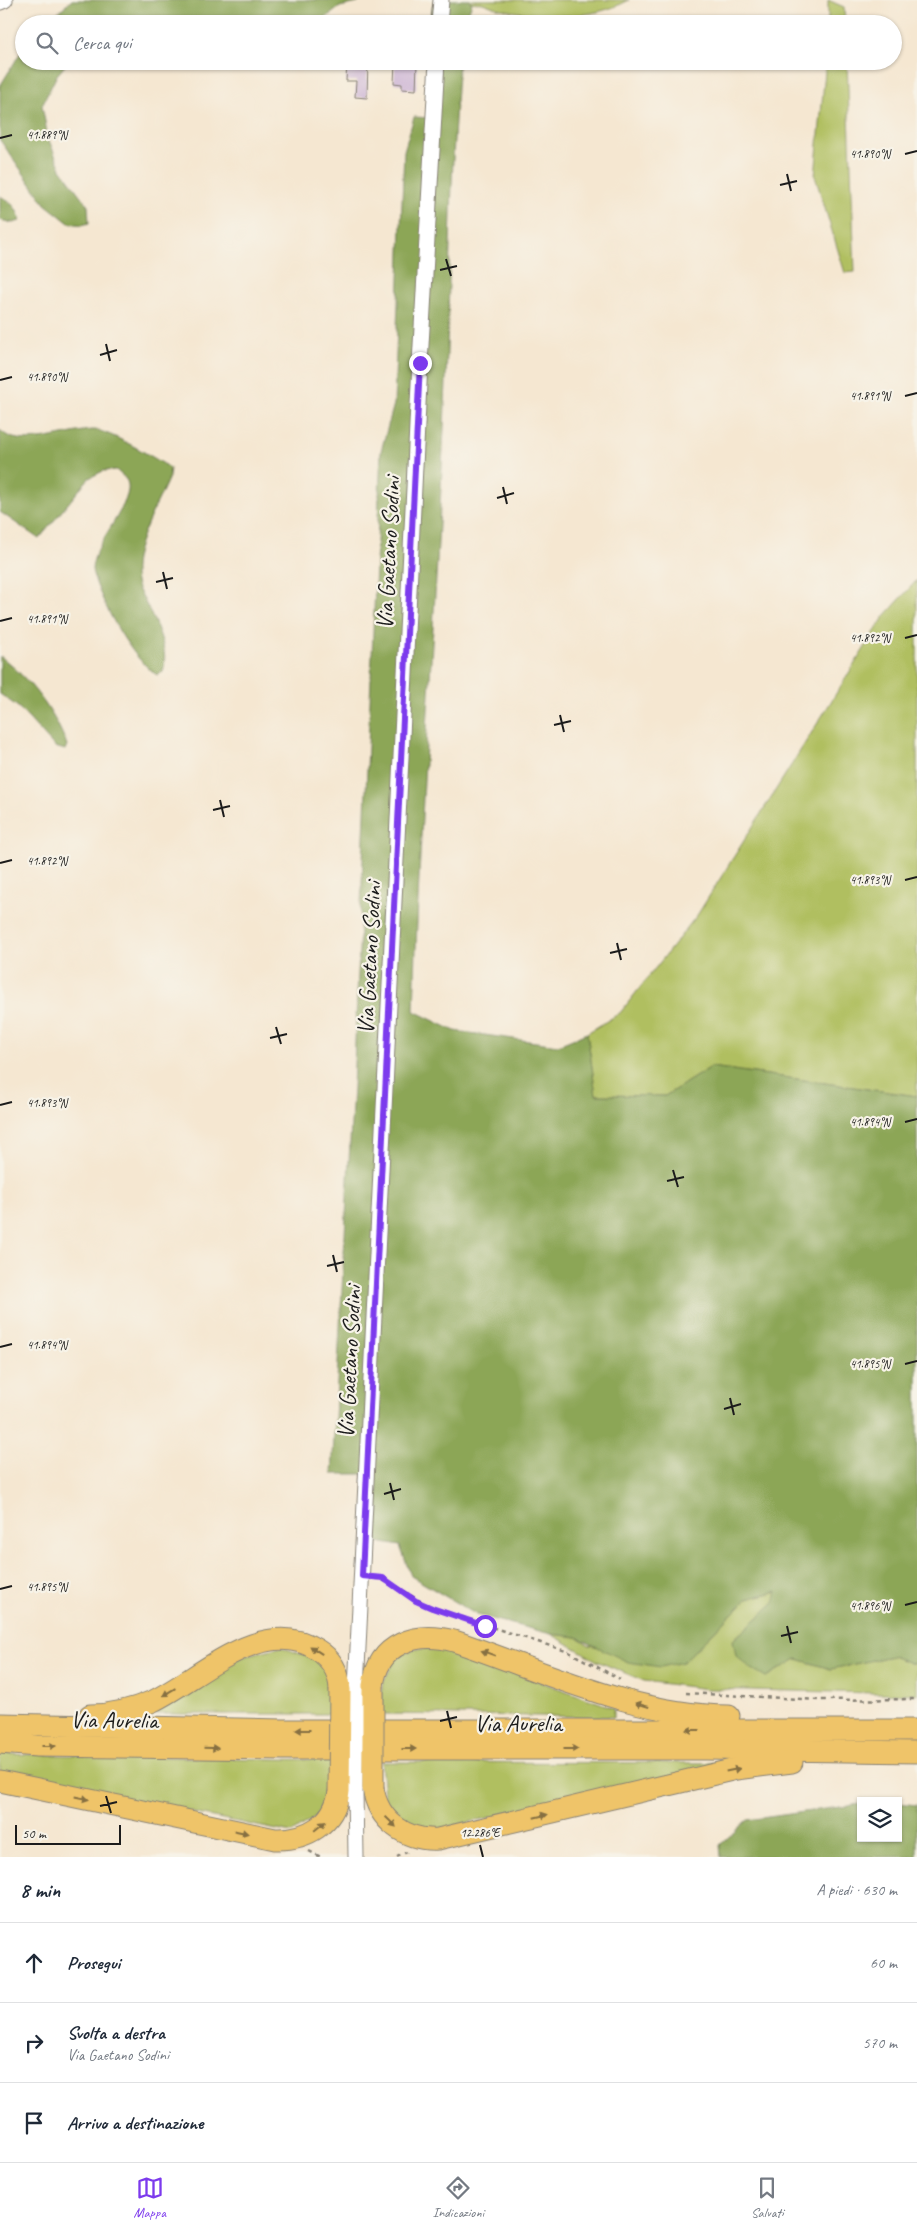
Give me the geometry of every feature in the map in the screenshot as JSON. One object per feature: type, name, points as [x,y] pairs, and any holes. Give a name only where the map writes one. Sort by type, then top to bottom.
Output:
[{"type":"highway","points":[[0,1780],[275,1839],[297,1837],[316,1829],[356,1790],[357,1688],[393,1648],[416,1638],[437,1637],[454,1641],[584,1688],[649,1707],[704,1716],[917,1718]]},
{"type":"highway","points":[[0,1713],[95,1715],[123,1712],[163,1695],[233,1652],[280,1640],[299,1641],[317,1650],[357,1688],[356,1790]]},
{"type":"highway","name":"Via Aurelia","points":[[0,1724],[284,1730],[917,1730]]},
{"type":"highway","name":"Via Aurelia","points":[[0,1743],[37,1746],[283,1749],[706,1749],[917,1752]]},
{"type":"highway","points":[[356,1790],[378,1805],[392,1824],[415,1838],[431,1840],[459,1836],[736,1769],[776,1763],[917,1763]]},
{"type":"street","points":[[0,2],[5,0]]},
{"type":"street","points":[[440,15],[441,0]]},
{"type":"street","name":"Via Gaetano Sodini","points":[[357,1688],[418,393],[436,70]]},
{"type":"street","points":[[356,1790],[356,1857]]},
{"type":"path","points":[[362,1576],[383,1578],[416,1601],[432,1608],[569,1652],[627,1682]]},
{"type":"path","points":[[683,1693],[820,1700],[917,1699]]},
{"type":"green space","points":[[72,0],[358,0],[358,3],[340,7],[330,15],[54,15]]},
{"type":"green space","points":[[434,0],[468,0],[472,3],[467,15],[431,15]]},
{"type":"green space","points":[[468,0],[629,0],[599,12],[574,15],[541,15],[516,12]]},
{"type":"green space","points":[[828,0],[844,7],[844,15],[828,15]]},
{"type":"green space","points":[[15,62],[15,70],[61,70],[42,105],[48,138],[61,169],[88,206],[89,223],[82,225],[69,223],[45,204],[0,140],[0,86]]},
{"type":"green space","points":[[431,70],[458,70],[453,153],[444,429],[416,938],[414,1011],[455,1031],[558,1045],[587,1033],[596,1095],[665,1096],[711,1067],[917,1096],[917,1662],[913,1664],[892,1656],[831,1669],[797,1659],[766,1677],[736,1656],[733,1640],[774,1603],[777,1591],[747,1599],[683,1662],[661,1667],[628,1662],[577,1637],[551,1634],[477,1615],[411,1576],[400,1546],[367,1540],[369,1474],[332,1474],[353,1087],[381,451],[394,404],[404,151],[414,117],[430,118]]},
{"type":"green space","points":[[825,70],[847,70],[855,272],[845,273],[815,176]]},
{"type":"green space","points":[[0,196],[14,206],[20,221],[13,223],[0,220]]},
{"type":"green space","points":[[0,430],[9,436],[32,440],[84,431],[101,431],[155,458],[170,468],[169,477],[140,542],[135,569],[137,586],[163,644],[165,663],[163,672],[157,675],[138,658],[129,646],[107,607],[92,571],[99,547],[125,500],[128,489],[127,481],[116,470],[103,471],[89,478],[39,539],[0,512]]},
{"type":"green space","points":[[917,580],[917,1096],[711,1067],[665,1096],[596,1095],[587,1033],[620,1013],[698,914],[884,617]]},
{"type":"green space","points":[[0,656],[21,674],[40,696],[62,732],[67,745],[65,750],[55,747],[18,707],[0,694]]},
{"type":"green space","points":[[778,1591],[775,1603],[733,1640],[766,1677],[797,1659],[831,1669],[892,1656],[913,1664],[917,1662],[917,1694],[707,1689],[644,1681],[597,1661],[551,1634],[577,1637],[589,1645],[683,1662],[747,1599]]},
{"type":"green space","points":[[281,1647],[315,1659],[333,1682],[335,1714],[151,1714],[149,1711],[233,1658]]},
{"type":"green space","points":[[445,1648],[614,1708],[614,1717],[383,1714],[382,1685],[393,1663],[403,1654],[414,1649]]},
{"type":"green space","points":[[0,1754],[333,1760],[330,1807],[292,1833],[0,1774]]},
{"type":"green space","points":[[381,1762],[733,1763],[421,1833],[385,1807]]},
{"type":"green space","points":[[902,1803],[917,1805],[917,1857],[721,1857],[720,1845],[747,1820],[857,1805],[857,1842],[902,1842]]},
{"type":"building","points":[[347,70],[368,70],[367,98],[355,97],[356,81],[346,81]]},
{"type":"building","points":[[395,70],[417,70],[416,90],[402,89],[402,84],[394,83]]},
{"type":"route","points":[[420,363],[362,1576],[383,1578],[416,1601],[485,1626]]}]
